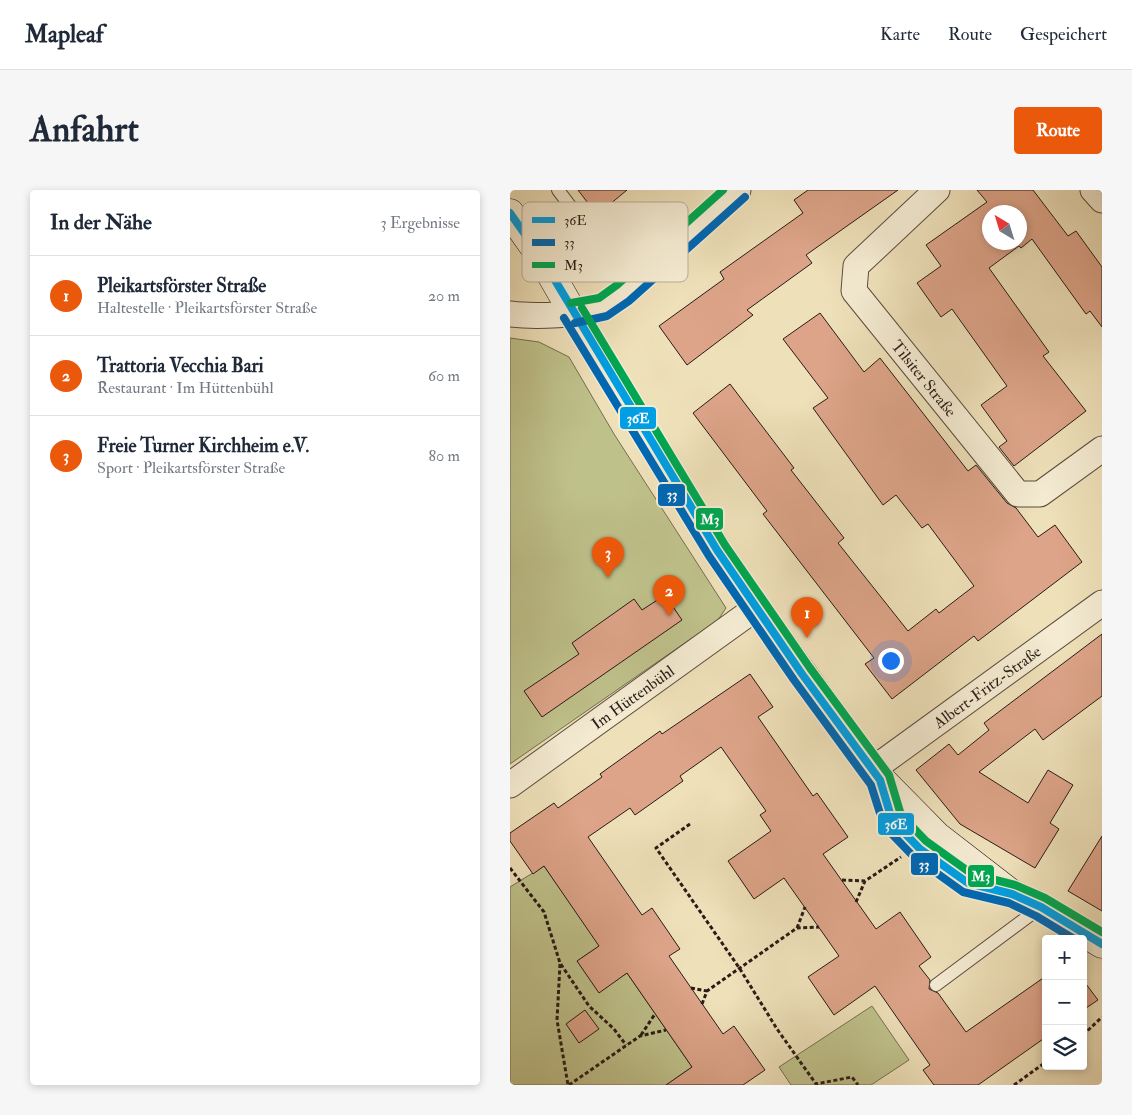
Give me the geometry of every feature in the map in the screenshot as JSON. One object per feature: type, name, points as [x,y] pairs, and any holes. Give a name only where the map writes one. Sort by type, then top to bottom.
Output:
[{"type":"street","points":[[688,235],[738,190]]},
{"type":"street","name":"Tilsiter Straße","points":[[937,190],[856,266],[854,291],[1018,494],[1040,494],[1102,449]]},
{"type":"street","points":[[1093,190],[1102,200]]},
{"type":"street","points":[[510,213],[522,230]]},
{"type":"street","points":[[555,282],[572,313],[717,550],[756,608],[876,775],[937,836],[1012,894],[1041,907],[1102,944]]},
{"type":"street","points":[[510,314],[527,316],[572,313],[603,307],[635,282]]},
{"type":"street","name":"Albert-Fritz-Straße","points":[[876,775],[1102,603]]},
{"type":"street","name":"Im Hüttenbühl","points":[[510,785],[756,608]]},
{"type":"lane","points":[[558,190],[567,202]]},
{"type":"lane","points":[[936,985],[1041,907]]},
{"type":"path","points":[[690,824],[656,848],[740,969],[777,1029],[816,1084],[852,1077],[858,1085]]},
{"type":"path","points":[[856,902],[865,881],[908,852]]},
{"type":"path","points":[[510,868],[544,912],[560,963],[589,1006],[614,1029],[626,1045]]},
{"type":"path","points":[[842,880],[865,881]]},
{"type":"path","points":[[702,1004],[707,991],[797,928],[805,907]]},
{"type":"path","points":[[797,928],[819,928]]},
{"type":"path","points":[[560,963],[557,1020],[568,1085],[640,1036],[666,1030]]},
{"type":"path","points":[[691,988],[707,991]]},
{"type":"path","points":[[640,1036],[655,1014]]},
{"type":"path","points":[[1087,1031],[1102,1017]]},
{"type":"path","points":[[1014,1085],[1042,1065]]},
{"type":"green space","points":[[510,338],[539,342],[569,357],[614,434],[726,608],[718,620],[510,764]]},
{"type":"green space","points":[[544,866],[592,934],[606,941],[577,961],[599,992],[627,973],[692,1067],[666,1085],[510,1085],[510,887]]},
{"type":"green space","points":[[872,1006],[909,1060],[871,1085],[791,1085],[779,1067]]},
{"type":"building","points":[[578,190],[627,190],[613,202],[587,202]]},
{"type":"building","points":[[808,190],[898,190],[806,255],[812,263],[747,310],[753,315],[687,365],[659,326],[724,279],[720,272],[803,213],[794,200]]},
{"type":"building","points":[[977,190],[1033,190],[1068,236],[1076,231],[1102,267],[1102,327],[1090,311],[1086,314],[1032,239],[1027,243],[1027,205],[983,205],[987,202]]},
{"type":"building","points":[[982,206],[982,250],[1014,250],[989,268],[1049,352],[1043,356],[1086,411],[1014,466],[999,447],[1007,441],[981,405],[1007,386],[952,309],[941,317],[917,283],[941,266],[926,245]]},
{"type":"building","points":[[820,313],[864,372],[880,358],[968,471],[976,465],[1007,503],[1016,508],[1038,537],[1055,525],[1082,562],[978,641],[974,636],[892,699],[865,664],[874,658],[763,514],[767,511],[693,413],[730,384],[794,468],[791,470],[844,538],[838,543],[908,631],[936,609],[939,613],[974,586],[928,524],[922,528],[896,495],[883,505],[813,408],[828,398],[783,339]]},
{"type":"building","points":[[665,595],[682,620],[542,717],[524,691],[579,654],[572,643],[634,599],[642,610]]},
{"type":"building","points":[[1102,634],[1102,696],[1043,740],[1035,729],[979,772],[1028,803],[1048,770],[1073,785],[1050,823],[1059,829],[1035,868],[960,824],[916,770],[949,744],[958,755],[989,730],[984,723]]},
{"type":"building","points":[[750,674],[773,707],[758,717],[813,796],[817,793],[848,837],[823,854],[876,929],[900,912],[931,957],[919,966],[930,980],[929,989],[938,993],[966,1032],[1042,979],[1042,1040],[978,1085],[934,1085],[923,1070],[930,1065],[875,986],[834,1015],[808,977],[839,956],[784,878],[754,899],[728,861],[771,831],[760,815],[766,811],[721,747],[680,776],[683,781],[635,815],[630,808],[588,837],[642,915],[652,908],[680,949],[669,956],[723,1034],[734,1026],[765,1070],[743,1085],[666,1085],[692,1067],[627,973],[599,993],[577,961],[599,946],[544,866],[533,874],[510,841],[510,833],[554,803],[558,808],[602,777],[600,774],[660,731],[662,734]]},
{"type":"building","points":[[1102,836],[1102,911],[1068,891]]},
{"type":"building","points":[[1087,985],[1098,1000],[1087,1007]]},
{"type":"building","points":[[585,1010],[599,1029],[579,1043],[566,1024]]},
{"type":"transit line","name":"M3","points":[[688,221],[723,190]]},
{"type":"transit line","name":"33","points":[[688,248],[745,197]]},
{"type":"transit line","name":"36E","points":[[510,213],[522,230]]},
{"type":"transit line","name":"36E","points":[[556,282],[717,550],[802,674],[880,780],[892,820],[920,849],[968,883],[1012,894],[1041,907],[1102,944]]},
{"type":"transit line","name":"M3","points":[[571,303],[599,298],[620,282]]},
{"type":"transit line","name":"33","points":[[575,323],[607,316],[629,301],[650,282]]},
{"type":"transit line","name":"M3","points":[[582,308],[725,545],[810,668],[889,775],[901,815],[926,841],[972,874],[1015,885],[1045,898],[1102,932]]},
{"type":"transit line","name":"33","points":[[564,318],[709,556],[794,680],[871,785],[884,826],[913,856],[963,892],[1009,903],[1036,916],[1067,935]]},
{"type":"place","name":"Freie Turner Kirchheim e.V.","points":[[608,578]]},
{"type":"place","name":"Trattoria Vecchia Bari","points":[[669,616]]},
{"type":"place","name":"Pleikartsförster Straße","points":[[807,638]]}]
